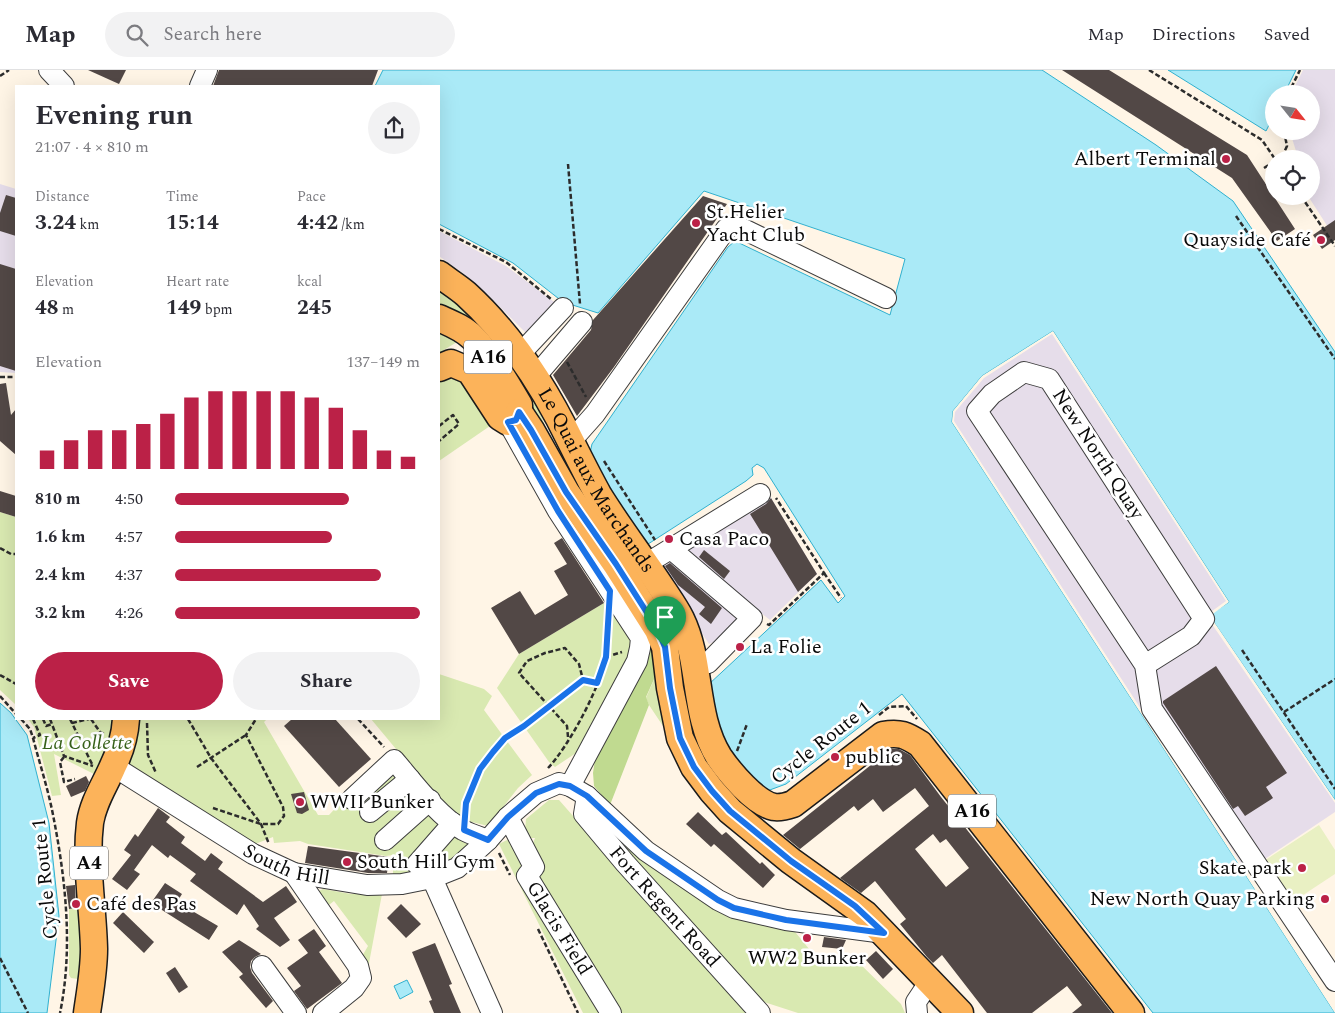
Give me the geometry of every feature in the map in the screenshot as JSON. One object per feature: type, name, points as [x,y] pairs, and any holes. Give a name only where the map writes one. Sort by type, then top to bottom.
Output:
[{"type":"main road","name":"Le Quai aux Marchands","points":[[440,275],[466,293],[506,337],[535,377],[599,496],[660,556],[690,642],[696,666],[700,704],[712,744],[729,770],[753,795],[764,803],[775,807],[793,804],[883,735],[896,733],[909,737],[920,744],[1131,1013]]},
{"type":"main road","name":"A16","points":[[440,318],[457,326],[473,338],[510,390],[518,405],[514,417]]},
{"type":"main road","points":[[440,368],[451,363],[470,371],[500,417],[514,417],[531,430],[566,492],[616,564],[658,630],[665,647],[670,688],[680,738],[694,767],[712,791],[730,811],[791,861],[855,906],[884,933],[960,1013]]},
{"type":"main road","name":"A4","points":[[87,1013],[94,950],[88,843],[91,819],[104,773],[125,731],[126,720]]},
{"type":"street","points":[[49,70],[63,85]]},
{"type":"street","points":[[200,85],[207,70]]},
{"type":"street","points":[[571,441],[595,414],[726,229],[735,225],[886,298]]},
{"type":"street","points":[[519,355],[563,308]]},
{"type":"street","points":[[535,377],[582,322]]},
{"type":"street","name":"New North Quay","points":[[1145,665],[1191,636],[1204,619],[1049,379],[1024,372],[992,394],[977,411],[1145,665],[1152,709],[1335,981]]},
{"type":"street","points":[[514,417],[558,511],[641,638],[637,661],[578,791],[646,851],[718,900],[734,908],[786,920],[884,933]]},
{"type":"street","points":[[696,666],[708,663],[747,613],[660,556],[760,494]]},
{"type":"street","points":[[352,799],[394,760],[430,800],[458,827],[488,840]]},
{"type":"street","name":"South Hill","points":[[104,773],[253,854],[294,873],[367,885],[402,884],[432,878],[457,868],[488,840],[508,817],[536,793],[559,784],[578,791]]},
{"type":"street","points":[[370,812],[410,778]]},
{"type":"street","name":"Fort Regent Road","points":[[578,791],[584,814],[625,863],[760,1013]]},
{"type":"street","points":[[385,840],[430,800]]},
{"type":"street","name":"Glacis Field","points":[[508,817],[534,867],[527,876],[611,1013]]},
{"type":"street","points":[[417,864],[458,827]]},
{"type":"street","points":[[294,873],[358,966],[361,978],[354,988],[323,1013]]},
{"type":"street","points":[[432,878],[492,1013]]},
{"type":"street","points":[[262,966],[296,1013]]},
{"type":"street","points":[[917,1013],[916,1002],[930,981]]},
{"type":"path","points":[[0,76],[9,70]]},
{"type":"path","points":[[1149,70],[1262,140],[1269,150]]},
{"type":"path","points":[[1292,85],[1300,70]]},
{"type":"path","points":[[568,164],[582,322]]},
{"type":"path","points":[[1307,205],[1335,246]]},
{"type":"path","points":[[1236,216],[1335,359]]},
{"type":"path","points":[[440,229],[506,262],[563,308]]},
{"type":"path","points":[[559,348],[595,414]]},
{"type":"path","points":[[0,378],[15,377]]},
{"type":"path","points":[[440,425],[453,415],[459,424],[440,440]]},
{"type":"path","points":[[599,453],[660,556]]},
{"type":"path","points":[[760,494],[770,489],[841,598]]},
{"type":"path","points":[[0,548],[15,554]]},
{"type":"path","points":[[747,613],[769,625],[824,573]]},
{"type":"path","points":[[548,768],[579,723],[597,683],[606,657],[610,591]]},
{"type":"path","points":[[568,739],[567,726],[519,673],[526,661],[545,653],[565,648],[579,664],[583,680]]},
{"type":"path","points":[[1242,650],[1335,789]]},
{"type":"path","points":[[0,675],[15,683]]},
{"type":"path","points":[[1284,712],[1335,679]]},
{"type":"path","points":[[583,680],[597,683]]},
{"type":"path","points":[[458,827],[480,769],[505,738],[583,680]]},
{"type":"path","points":[[0,696],[15,713]]},
{"type":"path","name":"Cycle Route 1","points":[[874,719],[889,707],[906,706],[918,721]]},
{"type":"path","name":"Cycle Route 1","points":[[22,720],[30,729],[33,738],[54,819],[67,915],[66,980],[60,1013]]},
{"type":"path","points":[[33,720],[40,735],[33,738]]},
{"type":"path","points":[[43,720],[46,726],[52,723]]},
{"type":"path","points":[[50,720],[64,756],[104,773]]},
{"type":"path","points":[[70,720],[104,773]]},
{"type":"path","points":[[72,723],[86,720]]},
{"type":"path","points":[[91,720],[100,732],[109,737]]},
{"type":"path","points":[[147,720],[148,755],[158,777]]},
{"type":"path","points":[[189,720],[211,758],[261,824]]},
{"type":"path","points":[[197,767],[246,735],[255,720]]},
{"type":"path","points":[[359,720],[394,760]]},
{"type":"path","points":[[737,753],[747,724]]},
{"type":"path","points":[[206,806],[261,824],[278,824],[284,816],[284,807],[246,735]]},
{"type":"path","points":[[64,756],[60,762],[64,782],[75,779]]},
{"type":"path","points":[[488,840],[495,847],[512,879]]},
{"type":"path","points":[[537,926],[578,1013]]},
{"type":"path","points":[[0,958],[28,1013]]},
{"type":"shaded area","points":[[1303,70],[1335,70],[1335,238],[1314,205],[1320,205],[1320,150],[1296,150],[1293,140],[1320,140],[1320,85],[1296,85]]},
{"type":"shaded area","points":[[0,184],[15,189],[15,373],[0,372]]},
{"type":"shaded area","points":[[440,232],[506,266],[557,304],[528,335],[464,274],[440,257]]},
{"type":"shaded area","points":[[1053,331],[1229,602],[1335,800],[1335,812],[1244,873],[952,422],[953,411],[982,376]]},
{"type":"shaded area","name":"La Folie","points":[[769,495],[817,574],[770,620],[689,556],[690,545]]},
{"type":"shaded area","name":"La Folie","points":[[670,557],[739,614],[737,622],[716,641],[709,644],[661,571]]},
{"type":"green space","points":[[440,285],[492,334],[536,404],[551,440],[440,308]]},
{"type":"green space","points":[[440,334],[457,342],[440,352]]},
{"type":"green space","points":[[457,375],[470,386],[490,426],[440,460],[440,378]]},
{"type":"green space","name":"La Collette","points":[[0,512],[15,517],[15,704],[0,690]]},
{"type":"green space","points":[[604,603],[612,605],[634,638],[631,662],[576,753],[555,767],[549,762],[497,688],[519,654]]},
{"type":"green space","points":[[652,645],[659,668],[646,697],[649,705],[610,805],[594,786],[593,773],[596,753]]},
{"type":"green space","points":[[659,668],[659,699],[663,726],[646,698]]},
{"type":"green space","points":[[440,674],[484,689],[492,696],[484,710],[532,775],[518,788],[488,826],[464,820],[426,785],[372,720],[440,720]]},
{"type":"green space","name":"La Collette","points":[[29,720],[120,720],[100,777],[54,754],[61,795],[52,796],[34,727]]},
{"type":"green space","points":[[134,720],[266,720],[264,722],[318,815],[329,815],[346,797],[386,775],[396,776],[452,835],[465,843],[468,840],[471,847],[460,859],[432,871],[393,879],[393,855],[386,856],[308,844],[300,841],[274,843],[273,837],[253,845],[131,769],[127,757]]},
{"type":"green space","points":[[549,800],[559,800],[746,1013],[616,1013],[534,878],[532,846],[535,838],[530,838],[525,831],[526,819]]},
{"type":"green space","points":[[606,822],[657,869],[791,927],[819,961],[855,959],[901,1004],[905,1013],[798,1013],[764,1002],[603,827]]},
{"type":"green space","name":"Skate park","points":[[1319,825],[1335,850],[1335,874],[1291,903],[1264,861]]},
{"type":"green space","points":[[509,839],[602,1013],[583,1013],[499,844]]},
{"type":"green space","points":[[323,889],[351,894],[382,894],[366,979],[361,958],[368,946],[334,901],[325,908],[317,899],[319,891]]},
{"type":"green space","points":[[80,908],[82,977],[78,979],[71,978],[69,975],[69,909]]},
{"type":"water","points":[[383,70],[1042,70],[1156,145],[1233,201],[1335,352],[1335,800],[1209,615],[1229,602],[1053,331],[982,376],[953,411],[952,422],[1335,1013],[1153,1013],[902,694],[786,784],[767,791],[744,773],[717,735],[708,685],[821,580],[838,603],[845,596],[764,468],[757,464],[752,468],[753,475],[746,481],[645,546],[614,504],[590,453],[592,444],[728,247],[735,241],[890,315],[905,259],[704,191],[598,313],[563,302],[513,263],[440,225],[440,85],[376,85]]},
{"type":"water","points":[[1168,70],[1296,70],[1288,85],[1265,85],[1265,130]]},
{"type":"water","points":[[0,703],[11,713],[27,735],[49,823],[59,916],[47,1013],[0,1013]]},
{"type":"water","points":[[407,980],[413,992],[400,999],[394,986]]},
{"type":"pier","points":[[1053,331],[1229,602],[1210,616],[1335,800],[1335,803],[1207,617],[1208,614],[1226,601],[1052,334],[984,378],[955,412],[954,421],[1335,1008],[1335,1013],[952,422],[953,411],[982,376]]},
{"type":"building","points":[[88,70],[126,70],[119,84]]},
{"type":"building","points":[[219,70],[378,70],[372,85],[213,85]]},
{"type":"building","name":"Albert Terminal","points":[[1062,70],[1109,70],[1247,155],[1265,183],[1265,205],[1279,205],[1295,229],[1277,241],[1232,178]]},
{"type":"building","points":[[6,195],[15,198],[15,236],[0,231],[0,213]]},
{"type":"building","points":[[703,196],[727,204],[614,367],[577,416],[553,375],[591,330],[593,320]]},
{"type":"building","points":[[1335,220],[1335,240],[1322,249],[1313,235]]},
{"type":"building","points":[[0,264],[15,269],[15,371],[0,366]]},
{"type":"building","points":[[6,383],[11,415],[15,410],[15,454],[0,441],[0,384]]},
{"type":"building","points":[[0,491],[15,496],[15,517],[0,512]]},
{"type":"building","points":[[771,498],[817,574],[798,592],[750,514],[766,504]]},
{"type":"building","points":[[562,538],[604,603],[519,654],[491,608],[520,591],[535,615],[568,595],[554,571],[567,564],[554,543]]},
{"type":"building","points":[[704,550],[730,571],[724,579],[699,557]]},
{"type":"building","points":[[670,563],[722,608],[711,624],[699,614],[705,607],[678,585],[665,566]]},
{"type":"building","points":[[1216,666],[1287,773],[1266,787],[1273,798],[1245,816],[1238,806],[1233,809],[1163,703],[1163,701]]},
{"type":"building","points":[[291,720],[336,720],[371,759],[339,787],[284,726]]},
{"type":"building","points":[[891,749],[899,749],[910,755],[1112,1013],[1072,1013],[1082,1005],[1067,986],[1032,1013],[987,1013],[942,955],[933,963],[927,957],[900,924],[906,919],[875,881],[861,893],[840,878],[929,806],[915,788],[883,812],[873,799],[858,811],[854,806],[800,849],[783,835]],"holes":[[[933,834],[940,843],[946,839],[969,868],[946,887],[915,849]]]},
{"type":"building","points":[[86,776],[89,782],[85,791],[71,797],[66,786]]},
{"type":"building","name":"WWII Bunker","points":[[304,792],[309,810],[302,814],[297,813],[291,794]]},
{"type":"building","points":[[158,808],[170,817],[166,822],[185,837],[181,843],[205,861],[211,853],[223,862],[218,869],[263,902],[286,886],[297,902],[274,918],[290,940],[280,947],[256,929],[259,926],[244,904],[237,915],[190,881],[196,874],[170,855],[168,858],[152,845],[134,870],[140,874],[127,890],[112,879],[131,855],[124,850],[135,834],[138,837]]},
{"type":"building","points":[[698,812],[722,835],[726,832],[760,864],[762,862],[775,875],[763,888],[714,844],[711,847],[686,824]]},
{"type":"building","name":"South Hill Gym","points":[[308,846],[389,857],[387,873],[368,873],[305,863]]},
{"type":"building","points":[[165,883],[182,894],[177,902],[218,926],[209,940],[151,903]]},
{"type":"building","points":[[75,885],[76,908],[69,909],[66,886]]},
{"type":"building","points":[[401,904],[421,924],[406,938],[387,918]]},
{"type":"building","points":[[123,912],[154,942],[144,953],[113,923]]},
{"type":"building","points":[[314,929],[326,946],[319,952],[342,983],[307,1009],[294,991],[301,986],[287,968],[308,953],[298,940]]},
{"type":"building","points":[[824,937],[846,940],[842,949],[822,947]]},
{"type":"building","points":[[239,940],[261,954],[251,961],[250,967],[252,973],[273,1001],[266,1008],[239,977],[243,974],[222,952]]},
{"type":"building","points":[[435,943],[452,984],[449,985],[461,1013],[434,1013],[429,1001],[432,1000],[412,952]]},
{"type":"building","points":[[876,951],[893,969],[883,979],[866,960]]},
{"type":"building","points":[[175,967],[188,987],[179,993],[166,973]]},
{"type":"place","name":"Albert Terminal","points":[[1226,159]]},
{"type":"place","name":"St.Helier Yacht Club","points":[[696,223]]},
{"type":"place","name":"Quayside Café","points":[[1321,240]]},
{"type":"place","name":"Casa Paco","points":[[669,539]]},
{"type":"place","name":"La Folie","points":[[740,647]]},
{"type":"place","name":"public","points":[[835,757]]},
{"type":"place","name":"WWII Bunker","points":[[300,802]]},
{"type":"place","name":"South Hill Gym","points":[[347,862]]},
{"type":"place","name":"Skate park","points":[[1302,868]]},
{"type":"place","name":"New North Quay Parking","points":[[1325,899]]},
{"type":"place","name":"Café des Pas","points":[[76,904]]},
{"type":"place","name":"WW2 Bunker","points":[[807,938]]},
{"type":"route","points":[[519,412],[566,492],[616,564],[658,630],[665,647],[670,688],[680,738],[694,767],[712,791],[730,811],[763,839],[855,906],[884,933],[786,920],[734,908],[718,900],[646,851],[587,796],[570,786],[559,784],[536,793],[508,817],[488,840],[464,830],[466,803],[480,769],[493,752],[505,738],[524,726],[583,680],[597,683],[606,657],[610,591],[558,511],[508,422],[516,420],[519,412]]}]
